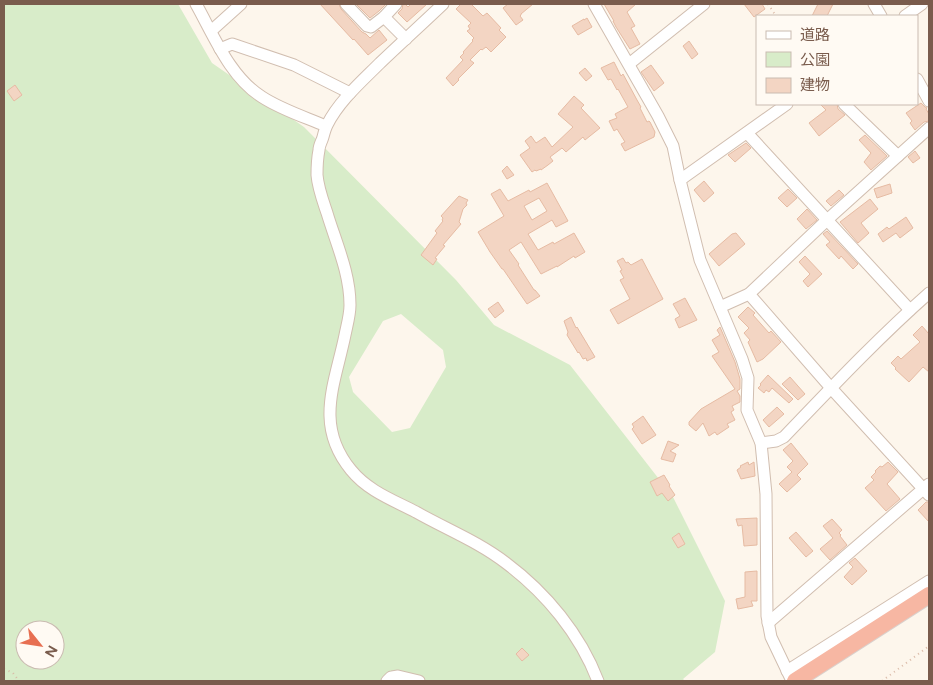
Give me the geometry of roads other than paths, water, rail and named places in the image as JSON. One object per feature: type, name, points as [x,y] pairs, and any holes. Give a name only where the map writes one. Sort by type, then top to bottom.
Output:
[{"type":"highway","points":[[792,678],[929,596]]},
{"type":"street","points":[[196,4],[220,49],[243,82],[262,97],[326,126]]},
{"type":"street","points":[[211,31],[241,4]]},
{"type":"street","points":[[346,4],[371,28],[396,4]]},
{"type":"street","points":[[443,4],[350,93],[326,126],[318,150],[317,174],[320,194],[348,280],[350,307],[331,394],[329,412],[332,430],[340,451],[351,471],[362,482],[388,498],[483,548],[506,562],[528,581],[549,601],[573,633],[598,681]]},
{"type":"street","points":[[594,4],[673,146],[700,260],[742,359],[748,378],[747,410],[760,443],[766,494],[768,623],[771,637],[792,678],[929,581]]},
{"type":"street","points":[[629,64],[704,4]]},
{"type":"street","points":[[874,4],[880,15]]},
{"type":"street","points":[[906,15],[922,4]]},
{"type":"street","points":[[384,17],[406,39]]},
{"type":"street","points":[[220,49],[232,44],[294,65],[350,93]]},
{"type":"street","points":[[918,81],[929,100]]},
{"type":"street","points":[[680,180],[786,105]]},
{"type":"street","points":[[845,105],[898,156]]},
{"type":"street","points":[[720,307],[749,294],[929,128]]},
{"type":"street","points":[[747,132],[910,310]]},
{"type":"street","points":[[760,443],[776,441],[784,437],[929,292]]},
{"type":"street","points":[[749,294],[831,388],[927,489],[768,623]]},
{"type":"street","points":[[386,681],[391,677],[398,676],[419,681]]}]
